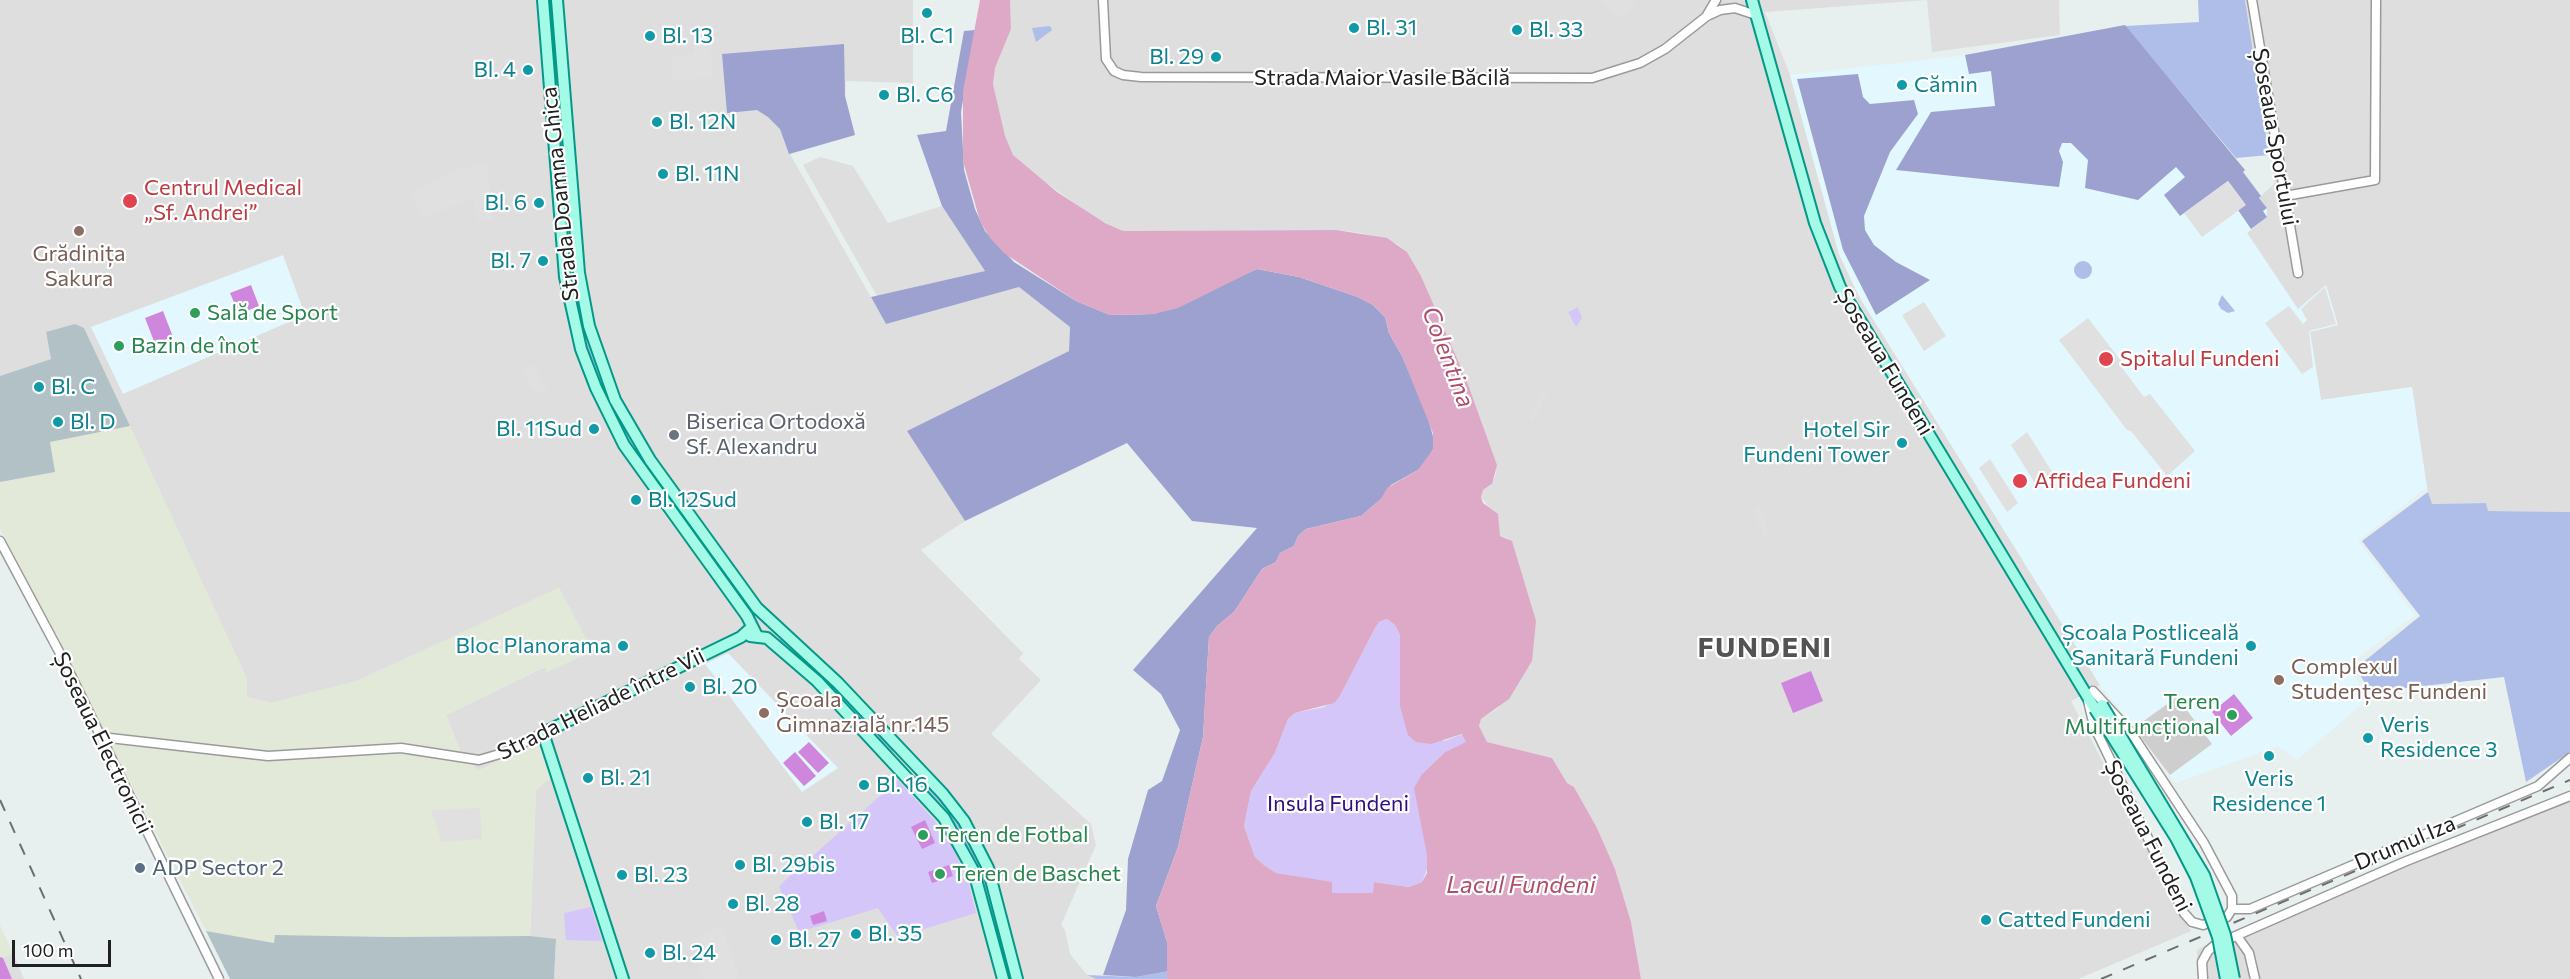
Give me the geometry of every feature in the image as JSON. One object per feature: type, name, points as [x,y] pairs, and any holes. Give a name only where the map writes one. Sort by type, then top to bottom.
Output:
[{"type":"main road","name":"Strada Doamna Ghica","points":[[543,0],[565,277],[581,349],[596,388],[624,445],[757,632],[842,706],[944,818],[974,872],[1003,979]]},
{"type":"main road","name":"Strada Doamna Ghica","points":[[557,0],[575,237],[589,326],[609,385],[636,439],[764,616],[772,619],[775,626],[838,683],[943,794],[964,821],[988,868],[1017,979]]},
{"type":"main road","name":"Șoseaua Fundeni","points":[[1752,0],[1815,224],[1840,287],[2090,693]]},
{"type":"main road","name":"Șoseaua Fundeni","points":[[1757,0],[1817,214],[1845,285],[2176,838],[2196,877],[2218,937],[2226,979]]},
{"type":"main road","points":[[716,572],[726,565]]},
{"type":"main road","points":[[764,616],[757,618],[757,632],[774,634],[775,626]]},
{"type":"main road","name":"Strada Heliade între Vii","points":[[543,734],[741,637],[757,632]]},
{"type":"main road","name":"Șoseaua Fundeni","points":[[2098,707],[2204,875],[2225,935],[2234,979]]},
{"type":"main road","points":[[543,734],[623,979]]},
{"type":"street","name":"Strada Maior Vasile Băcilă","points":[[1103,0],[1106,59],[1114,71],[1123,75],[1141,77],[1592,78],[1640,63],[1707,16],[1729,8],[1755,15]]},
{"type":"street","name":"Strada Maior Vasile Băcilă","points":[[1707,16],[1716,0]]},
{"type":"street","name":"Șoseaua Sportului","points":[[2252,0],[2298,273]]},
{"type":"street","points":[[2285,196],[2375,180],[2376,0]]},
{"type":"street","name":"Șoseaua Electronicii","points":[[0,541],[101,736],[219,979]]},
{"type":"street","name":"Șoseaua Fundeni","points":[[2090,693],[2114,711],[2130,731],[2188,818],[2230,890],[2232,909],[2227,917],[2208,925],[2198,924],[2188,918],[2094,726],[2090,693]]},
{"type":"street","name":"Strada Heliade între Vii","points":[[101,736],[268,756],[401,748],[479,760],[503,753],[543,734]]},
{"type":"street","name":"Drumul Iza","points":[[2232,909],[2250,909],[2538,786],[2570,758]]},
{"type":"street","points":[[2203,979],[2202,962],[2208,951],[2237,936],[2404,862],[2570,796]]},
{"type":"street","points":[[2237,936],[2249,953],[2255,979]]},
{"type":"shaded area","points":[[0,0],[913,0],[913,83],[846,81],[845,96],[855,135],[790,154],[886,324],[1019,287],[1070,327],[1069,351],[907,431],[965,521],[921,550],[1023,653],[1019,659],[1041,680],[991,734],[1091,824],[1096,845],[1061,925],[1065,930],[1070,954],[1087,975],[1096,979],[554,979],[556,940],[530,936],[536,790],[550,778],[538,740],[478,771],[460,751],[446,715],[545,667],[547,672],[592,651],[559,588],[357,681],[271,703],[247,697],[246,677],[84,328],[46,333],[51,359],[0,376]]},
{"type":"shaded area","points":[[1010,0],[1927,0],[1765,12],[1790,75],[1839,254],[1860,298],[2100,685],[2071,701],[2191,931],[2078,979],[1641,979],[1631,922],[1615,869],[1597,828],[1574,787],[1567,783],[1552,758],[1487,742],[1479,726],[1481,719],[1497,709],[1532,661],[1508,538],[1500,536],[1497,526],[1499,520],[1481,497],[1483,490],[1491,486],[1496,473],[1466,379],[1421,276],[1407,252],[1397,244],[1362,233],[1336,230],[1122,231],[1096,218],[1032,173],[1007,146],[993,84],[995,68],[1011,29]]},
{"type":"shaded area","points":[[1597,0],[1636,0],[1622,18]]},
{"type":"shaded area","points":[[1927,0],[2059,0],[2060,35],[1932,52]]},
{"type":"shaded area","points":[[2198,0],[2245,0],[2269,155],[2236,158],[2125,26],[2199,22]]},
{"type":"shaded area","points":[[2245,0],[2570,0],[2570,512],[2488,511],[2486,503],[2431,504],[2424,474],[2412,387],[2321,400],[2310,332],[2326,286],[2298,310],[2247,233],[2267,208],[2259,198],[2275,183]]},
{"type":"shaded area","points":[[2125,25],[2245,170],[2243,172],[2267,208],[2263,211],[2267,217],[2251,229],[2238,210],[2245,204],[2228,181],[2180,216],[2164,195],[2185,177],[2176,167],[2138,200],[2085,188],[2088,160],[2071,143],[2062,143],[2059,151],[2063,162],[2059,187],[1896,170],[1931,112],[1995,106],[1991,71],[1969,74],[1965,55]]},
{"type":"shaded area","points":[[553,26],[556,27],[569,214],[564,212],[550,29]]},
{"type":"shaded area","points":[[1050,26],[1052,30],[1036,42],[1032,28]]},
{"type":"shaded area","points":[[975,30],[961,112],[964,170],[975,209],[985,231],[1014,262],[1076,301],[1110,315],[1154,314],[1257,269],[1299,277],[1358,297],[1373,305],[1385,317],[1389,333],[1402,356],[1427,414],[1435,444],[1430,456],[1418,470],[1391,485],[1381,499],[1361,516],[1306,529],[1298,536],[1294,546],[1280,553],[1276,562],[1262,569],[1234,612],[1217,626],[1209,637],[1203,737],[1178,847],[1156,906],[1167,942],[1169,971],[1136,977],[1103,975],[1126,910],[1128,859],[1148,790],[1162,781],[1180,730],[1161,694],[1133,670],[1257,528],[1192,521],[1127,443],[965,521],[907,431],[1069,351],[1070,327],[1019,287],[886,324],[871,297],[985,271],[942,206],[917,135],[946,131],[964,31]]},
{"type":"shaded area","points":[[710,37],[713,78],[673,81],[671,56],[694,54],[693,38]]},
{"type":"shaded area","name":"Spitalul Fundeni","points":[[2122,38],[2261,196],[2259,198],[2267,208],[2267,217],[2247,233],[2298,309],[2326,285],[2338,325],[2310,332],[2321,400],[2412,387],[2427,487],[2358,541],[2415,615],[2348,665],[2367,695],[2363,703],[2297,760],[2278,746],[2176,783],[2170,775],[2212,744],[2157,711],[2134,728],[2100,685],[1860,298],[1839,254],[1790,75]]},
{"type":"shaded area","points":[[844,44],[845,96],[855,135],[789,154],[780,129],[768,117],[757,110],[727,113],[722,54]]},
{"type":"shaded area","points":[[1858,74],[1863,97],[1870,104],[1914,100],[1918,114],[1890,152],[1864,216],[1865,230],[1874,245],[1896,262],[1930,280],[1876,315],[1843,250],[1797,79]]},
{"type":"shaded area","points":[[820,157],[853,166],[888,223],[942,206],[985,271],[877,296],[803,165]]},
{"type":"shaded area","points":[[487,164],[492,220],[478,220],[474,200],[471,198],[423,219],[411,193],[460,168]]},
{"type":"shaded area","points":[[2228,181],[2246,205],[2202,237],[2184,213]]},
{"type":"shaded area","points":[[570,240],[573,243],[575,286],[585,327],[618,413],[615,417],[591,369],[569,282],[567,241]]},
{"type":"shaded area","points":[[283,255],[305,315],[123,394],[91,327]]},
{"type":"shaded area","points":[[2083,261],[2089,264],[2092,270],[2089,276],[2083,279],[2077,276],[2074,270],[2077,264]]},
{"type":"shaded area","points":[[251,285],[259,306],[239,314],[230,293]]},
{"type":"shaded area","points":[[2325,287],[2336,324],[2309,331],[2313,367],[2302,374],[2265,323],[2289,306],[2303,324],[2307,320],[2301,309]]},
{"type":"shaded area","points":[[2222,295],[2235,311],[2228,313],[2221,309],[2218,304]]},
{"type":"shaded area","points":[[1924,302],[1946,336],[1924,351],[1902,315]]},
{"type":"shaded area","points":[[163,311],[173,337],[155,344],[145,318]]},
{"type":"shaded area","points":[[2088,318],[2121,361],[2119,364],[2144,397],[2150,394],[2195,451],[2167,476],[2131,431],[2127,430],[2059,340]]},
{"type":"shaded area","points":[[75,324],[84,328],[130,426],[50,442],[55,472],[0,482],[0,376],[51,359],[46,332]]},
{"type":"shaded area","points":[[533,365],[547,390],[537,395],[522,371]]},
{"type":"shaded area","points":[[1548,391],[1533,421],[1529,416],[1541,393]]},
{"type":"shaded area","points":[[130,426],[246,677],[247,697],[271,703],[357,681],[559,588],[593,651],[547,672],[544,667],[446,715],[460,751],[478,771],[539,740],[551,778],[536,790],[530,936],[276,935],[275,943],[206,931],[0,529],[0,482],[55,472],[49,442]]},
{"type":"shaded area","points":[[624,430],[720,564],[718,566],[629,448],[621,432]]},
{"type":"shaded area","points":[[2027,432],[2054,475],[2038,488],[2011,445]]},
{"type":"shaded area","points":[[1990,459],[2018,503],[2007,512],[1979,468]]},
{"type":"shaded area","points":[[2428,492],[2432,504],[2486,503],[2488,511],[2570,512],[2570,752],[2526,782],[2504,677],[2370,692],[2356,668],[2420,616],[2362,541]]},
{"type":"shaded area","points":[[1759,507],[1770,534],[1763,536],[1753,509]]},
{"type":"shaded area","points":[[781,636],[824,674],[896,749],[895,751],[890,752],[833,691],[779,641]]},
{"type":"shaded area","name":"Școala Gimnazială nr.145","points":[[728,653],[838,768],[802,792],[705,664]]},
{"type":"shaded area","points":[[1811,671],[1823,701],[1793,713],[1781,683]]},
{"type":"shaded area","name":"Teren Multifuncțional","points":[[2234,694],[2253,718],[2231,736],[2212,712]]},
{"type":"shaded area","points":[[2177,697],[2212,744],[2170,775],[2134,728]]},
{"type":"shaded area","points":[[809,742],[829,763],[818,773],[798,752]]},
{"type":"shaded area","points":[[795,752],[816,776],[804,786],[783,763]]},
{"type":"shaded area","points":[[916,773],[958,820],[986,874],[1014,979],[1007,979],[974,861],[943,810],[914,777]]},
{"type":"shaded area","points":[[2570,793],[2570,979],[2198,979],[2197,950],[2233,931],[2436,845]]},
{"type":"shaded area","points":[[480,808],[482,839],[442,842],[431,810]]},
{"type":"shaded area","name":"Teren de Fotbal","points":[[925,820],[935,843],[922,849],[911,827]]},
{"type":"shaded area","name":"Teren de Baschet","points":[[949,865],[953,876],[932,883],[928,872]]},
{"type":"shaded area","points":[[824,911],[827,921],[813,925],[810,916]]},
{"type":"shaded area","points":[[0,925],[13,953],[3,958],[0,957]]},
{"type":"shaded area","points":[[721,925],[740,979],[701,979],[692,940]]},
{"type":"shaded area","points":[[206,931],[274,943],[275,935],[530,936],[556,939],[554,979],[230,979]]},
{"type":"shaded area","points":[[13,953],[24,979],[0,979],[0,957]]},
{"type":"shaded area","points":[[0,957],[3,958],[12,979],[0,979]]},
{"type":"shaded area","points":[[1169,971],[1167,979],[1096,979],[1087,975],[1136,977]]},
{"type":"green space","points":[[1578,307],[1582,318],[1576,327],[1568,312]]},
{"type":"green space","name":"Insula Fundeni","points":[[1387,619],[1395,625],[1400,635],[1401,675],[1444,741],[1463,734],[1467,742],[1445,752],[1422,774],[1428,867],[1422,882],[1409,887],[1374,882],[1374,893],[1332,893],[1303,878],[1276,873],[1255,857],[1244,826],[1251,791],[1275,753],[1288,719],[1295,713],[1324,707],[1340,696],[1375,628],[1379,622]]},
{"type":"green space","points":[[898,780],[934,820],[954,850],[968,881],[976,913],[898,937],[878,908],[799,932],[779,886]]},
{"type":"green space","points":[[591,907],[602,941],[566,940],[564,913]]},
{"type":"water","name":"Lacul Fundeni","points":[[980,0],[1010,0],[1011,29],[995,68],[993,84],[1005,136],[1013,155],[1057,192],[1105,223],[1123,231],[1336,230],[1387,238],[1407,252],[1421,276],[1466,379],[1497,465],[1492,484],[1483,490],[1481,497],[1483,503],[1498,514],[1500,536],[1512,541],[1536,621],[1532,661],[1509,699],[1481,719],[1479,726],[1487,742],[1552,758],[1567,783],[1574,787],[1597,828],[1615,869],[1631,922],[1641,979],[1167,979],[1167,942],[1156,906],[1178,847],[1203,737],[1209,637],[1217,626],[1234,612],[1262,569],[1276,562],[1280,553],[1294,546],[1298,536],[1306,529],[1361,516],[1381,499],[1387,488],[1418,470],[1433,449],[1433,433],[1402,356],[1389,333],[1385,317],[1373,305],[1358,297],[1299,277],[1257,269],[1178,308],[1154,314],[1110,315],[1076,301],[1004,253],[990,238],[980,221],[963,161],[963,91]],"holes":[[[1387,619],[1395,625],[1400,635],[1400,706],[1408,735],[1416,742],[1431,744],[1462,734],[1466,742],[1445,752],[1422,774],[1414,788],[1427,855],[1427,873],[1422,882],[1409,887],[1374,882],[1373,893],[1332,893],[1332,882],[1276,873],[1255,857],[1244,826],[1251,791],[1275,753],[1288,719],[1295,713],[1334,703],[1340,696],[1379,622]]]},
{"type":"railway","points":[[2101,979],[2570,780]]},
{"type":"railway","points":[[0,800],[81,979]]},
{"type":"place","name":"Bl. C1","points":[[927,13]]},
{"type":"place","name":"Bl. 31","points":[[1354,28]]},
{"type":"place","name":"Bl. 33","points":[[1517,30]]},
{"type":"place","name":"Bl. 13","points":[[650,36]]},
{"type":"place","name":"Bl. 29","points":[[1216,57]]},
{"type":"place","name":"Bl. 4","points":[[528,70]]},
{"type":"place","name":"Cămin","points":[[1902,85]]},
{"type":"place","name":"Bl. C6","points":[[884,95]]},
{"type":"place","name":"Bl. 12N","points":[[657,122]]},
{"type":"place","name":"Bl. 11N","points":[[663,174]]},
{"type":"place","name":"Centrul Medical „Sf. Andrei”","points":[[130,201]]},
{"type":"place","name":"Bl. 6","points":[[539,203]]},
{"type":"place","name":"Grădinița Sakura","points":[[79,231]]},
{"type":"place","name":"Bl. 7","points":[[543,261]]},
{"type":"place","name":"Sală de Sport","points":[[195,313]]},
{"type":"place","name":"Bazin de înot","points":[[119,346]]},
{"type":"place","name":"Spitalul Fundeni","points":[[2106,359]]},
{"type":"place","name":"Bl. C","points":[[39,387]]},
{"type":"place","name":"Bl. D","points":[[58,422]]},
{"type":"place","name":"Bl. 11Sud","points":[[594,429]]},
{"type":"place","name":"Biserica Ortodoxă Sf. Alexandru","points":[[674,435]]},
{"type":"place","name":"Hotel Sir Fundeni Tower","points":[[1902,443]]},
{"type":"place","name":"Affidea Fundeni","points":[[2020,481]]},
{"type":"place","name":"Bl. 12Sud","points":[[636,500]]},
{"type":"place","name":"Bloc Planorama","points":[[623,646]]},
{"type":"place","name":"Școala Postliceală Sanitară Fundeni","points":[[2251,646]]},
{"type":"place","name":"Complexul Studențesc Fundeni","points":[[2279,680]]},
{"type":"place","name":"Bl. 20","points":[[690,687]]},
{"type":"place","name":"Școala Gimnazială nr.145","points":[[764,713]]},
{"type":"place","name":"Teren Multifuncțional","points":[[2232,715]]},
{"type":"place","name":"Veris Residence 3","points":[[2368,738]]},
{"type":"place","name":"Veris Residence 1","points":[[2269,756]]},
{"type":"place","name":"Bl. 21","points":[[588,778]]},
{"type":"place","name":"Bl. 16","points":[[864,785]]},
{"type":"place","name":"Bl. 17","points":[[807,822]]},
{"type":"place","name":"Teren de Fotbal","points":[[923,835]]},
{"type":"place","name":"Bl. 29bis","points":[[740,865]]},
{"type":"place","name":"ADP Sector 2","points":[[140,868]]},
{"type":"place","name":"Teren de Baschet","points":[[940,874]]},
{"type":"place","name":"Bl. 23","points":[[622,875]]},
{"type":"place","name":"Bl. 28","points":[[733,904]]},
{"type":"place","name":"Catted Fundeni","points":[[1986,920]]},
{"type":"place","name":"Bl. 35","points":[[856,934]]},
{"type":"place","name":"Bl. 27","points":[[776,940]]},
{"type":"place","name":"Bl. 24","points":[[650,953]]},
{"type":"district","name":"FUNDENI","points":[[1765,648]]},
{"type":"water label","name":"Colentina","points":[[1448,357]]}]
